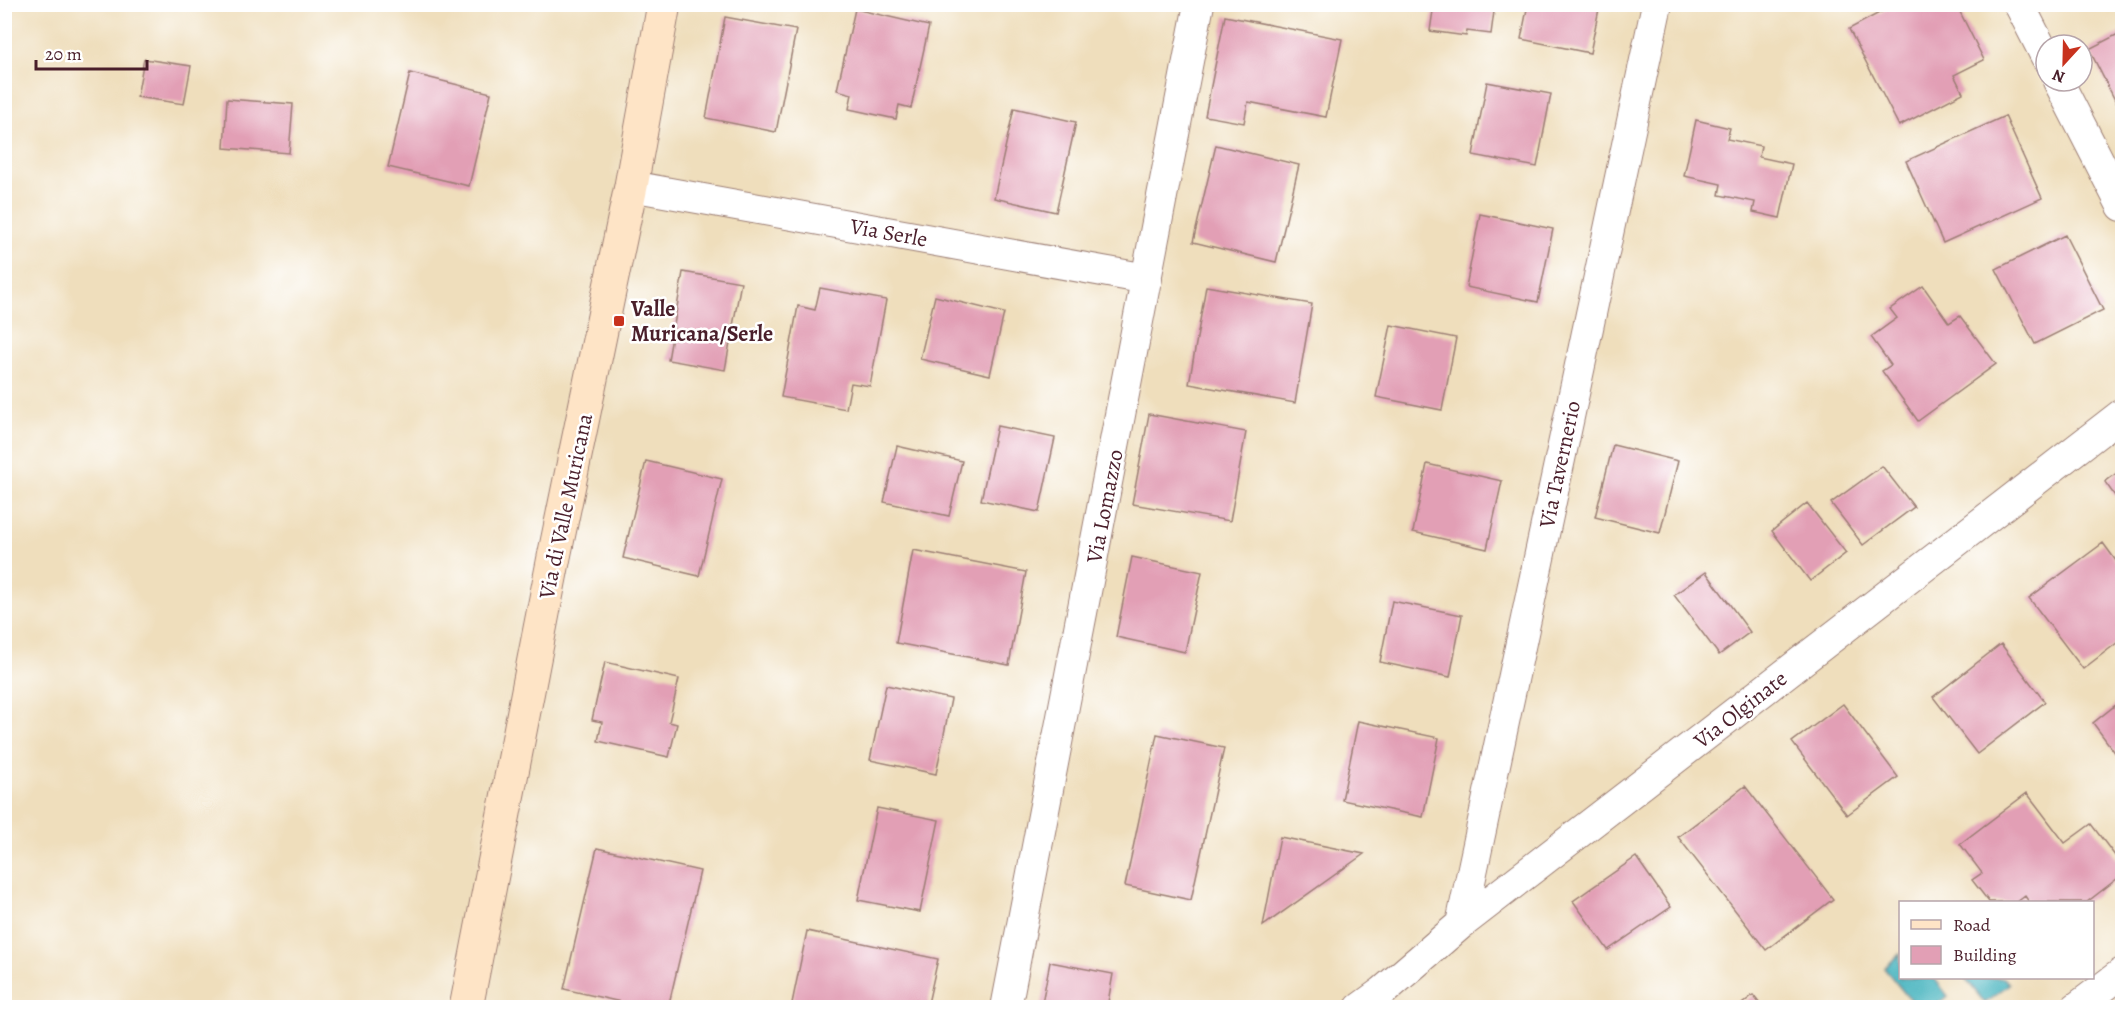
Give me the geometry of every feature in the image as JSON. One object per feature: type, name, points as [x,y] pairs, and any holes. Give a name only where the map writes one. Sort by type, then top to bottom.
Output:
[{"type":"street","name":"Via di Valle Muricana","points":[[466,1008],[554,557],[631,186],[664,4]]},
{"type":"street","name":"Via Lomazzo","points":[[1006,1008],[1199,4]]},
{"type":"street","name":"Via Tavernerio","points":[[1461,924],[1657,4]]},
{"type":"street","points":[[2019,4],[2034,33]]},
{"type":"street","points":[[2064,93],[2122,206]]},
{"type":"street","name":"Via Serle","points":[[631,186],[1147,279]]},
{"type":"street","name":"Via Olginate","points":[[1360,1008],[1461,924],[2122,414]]},
{"type":"street","points":[[2076,1008],[2122,973]]},
{"type":"water","points":[[1899,955],[1899,979],[1935,979],[1948,996],[1933,1007],[1916,1007],[1884,968]]},
{"type":"water","points":[[1966,979],[2005,979],[2009,984],[1985,1003]]},
{"type":"building","points":[[1434,4],[1495,4],[1491,34],[1467,31],[1466,36],[1430,31]]},
{"type":"building","points":[[1528,4],[1600,4],[1590,53],[1521,39]]},
{"type":"building","points":[[1896,4],[1922,4],[1924,8],[1932,4],[1956,4],[1984,60],[1954,75],[1963,93],[1899,126],[1849,29]]},
{"type":"building","points":[[855,9],[929,26],[911,108],[899,105],[896,119],[849,109],[852,94],[837,90]]},
{"type":"building","points":[[1225,16],[1342,39],[1326,117],[1248,102],[1244,123],[1205,116]]},
{"type":"building","points":[[725,17],[796,30],[776,132],[706,118]]},
{"type":"building","points":[[2122,32],[2122,114],[2094,59],[2094,46]]},
{"type":"building","points":[[144,59],[191,66],[184,104],[137,97]]},
{"type":"building","points":[[410,73],[491,93],[469,186],[388,167]]},
{"type":"building","points":[[1487,82],[1551,94],[1537,167],[1473,155]]},
{"type":"building","points":[[227,99],[293,104],[289,153],[224,148]]},
{"type":"building","points":[[1014,108],[1076,122],[1056,212],[994,198]]},
{"type":"building","points":[[2005,116],[2042,198],[1943,243],[1906,161]]},
{"type":"building","points":[[1696,120],[1730,128],[1727,139],[1761,146],[1759,157],[1792,164],[1780,218],[1753,212],[1755,202],[1719,195],[1721,184],[1684,176]]},
{"type":"building","points":[[1216,145],[1299,165],[1276,262],[1193,242]]},
{"type":"building","points":[[1480,214],[1553,229],[1538,302],[1466,287]]},
{"type":"building","points":[[2065,235],[2103,310],[2035,344],[1996,269]]},
{"type":"building","points":[[683,272],[741,282],[725,370],[668,360]]},
{"type":"building","points":[[1206,286],[1312,304],[1295,403],[1189,384]]},
{"type":"building","points":[[1923,286],[1949,323],[1960,316],[1996,364],[1918,421],[1882,371],[1891,365],[1871,337],[1897,318],[1890,309]]},
{"type":"building","points":[[820,288],[886,300],[870,386],[851,383],[846,409],[781,397],[798,306],[815,310]]},
{"type":"building","points":[[935,296],[1004,313],[990,375],[920,359]]},
{"type":"building","points":[[1391,325],[1456,338],[1442,410],[1376,397]]},
{"type":"building","points":[[1149,414],[1246,432],[1230,521],[1132,504]]},
{"type":"building","points":[[997,426],[1055,438],[1039,512],[981,500]]},
{"type":"building","points":[[1613,445],[1678,461],[1660,533],[1595,517]]},
{"type":"building","points":[[897,446],[962,461],[949,516],[884,502]]},
{"type":"building","points":[[646,461],[722,479],[699,576],[623,558]]},
{"type":"building","points":[[1427,464],[1502,481],[1487,549],[1413,532]]},
{"type":"building","points":[[1882,466],[1914,507],[1863,545],[1831,503]]},
{"type":"building","points":[[2122,469],[2122,506],[2105,482]]},
{"type":"building","points":[[1807,503],[1846,553],[1810,581],[1772,531]]},
{"type":"building","points":[[2103,543],[2122,569],[2122,639],[2083,669],[2029,598]]},
{"type":"building","points":[[913,550],[1026,572],[1009,665],[896,643]]},
{"type":"building","points":[[1132,557],[1202,572],[1185,652],[1116,637]]},
{"type":"building","points":[[1706,572],[1750,632],[1719,655],[1674,595]]},
{"type":"building","points":[[1392,601],[1462,615],[1450,677],[1380,662]]},
{"type":"building","points":[[2001,644],[2045,702],[1977,754],[1933,697]]},
{"type":"building","points":[[605,662],[679,679],[669,722],[677,724],[669,757],[598,741],[602,722],[592,720]]},
{"type":"building","points":[[886,685],[951,699],[936,774],[870,760]]},
{"type":"building","points":[[2122,700],[2122,762],[2093,723]]},
{"type":"building","points":[[1843,704],[1898,777],[1847,815],[1792,742]]},
{"type":"building","points":[[1358,721],[1439,738],[1423,817],[1342,800]]},
{"type":"building","points":[[1157,734],[1224,748],[1191,900],[1125,886]]},
{"type":"building","points":[[1745,786],[1833,899],[1766,950],[1678,837]]},
{"type":"building","points":[[2027,793],[2065,843],[2091,824],[2122,865],[2122,875],[2088,901],[2028,901],[2025,896],[2018,901],[1988,901],[1972,880],[1982,873],[1960,844]]},
{"type":"building","points":[[877,808],[939,820],[920,912],[858,900]]},
{"type":"building","points":[[1280,837],[1364,854],[1263,926]]},
{"type":"building","points":[[597,848],[700,871],[668,1008],[647,1008],[564,989]]},
{"type":"building","points":[[1636,857],[1671,907],[1608,950],[1573,901]]},
{"type":"building","points":[[807,931],[938,959],[927,1008],[791,1008]]},
{"type":"building","points":[[1050,962],[1113,974],[1107,1008],[1041,1008]]},
{"type":"building","points":[[1753,995],[1763,1008],[1737,1008]]},
{"type":"place","name":"Valle Muricana/Serle","points":[[619,321]]}]
